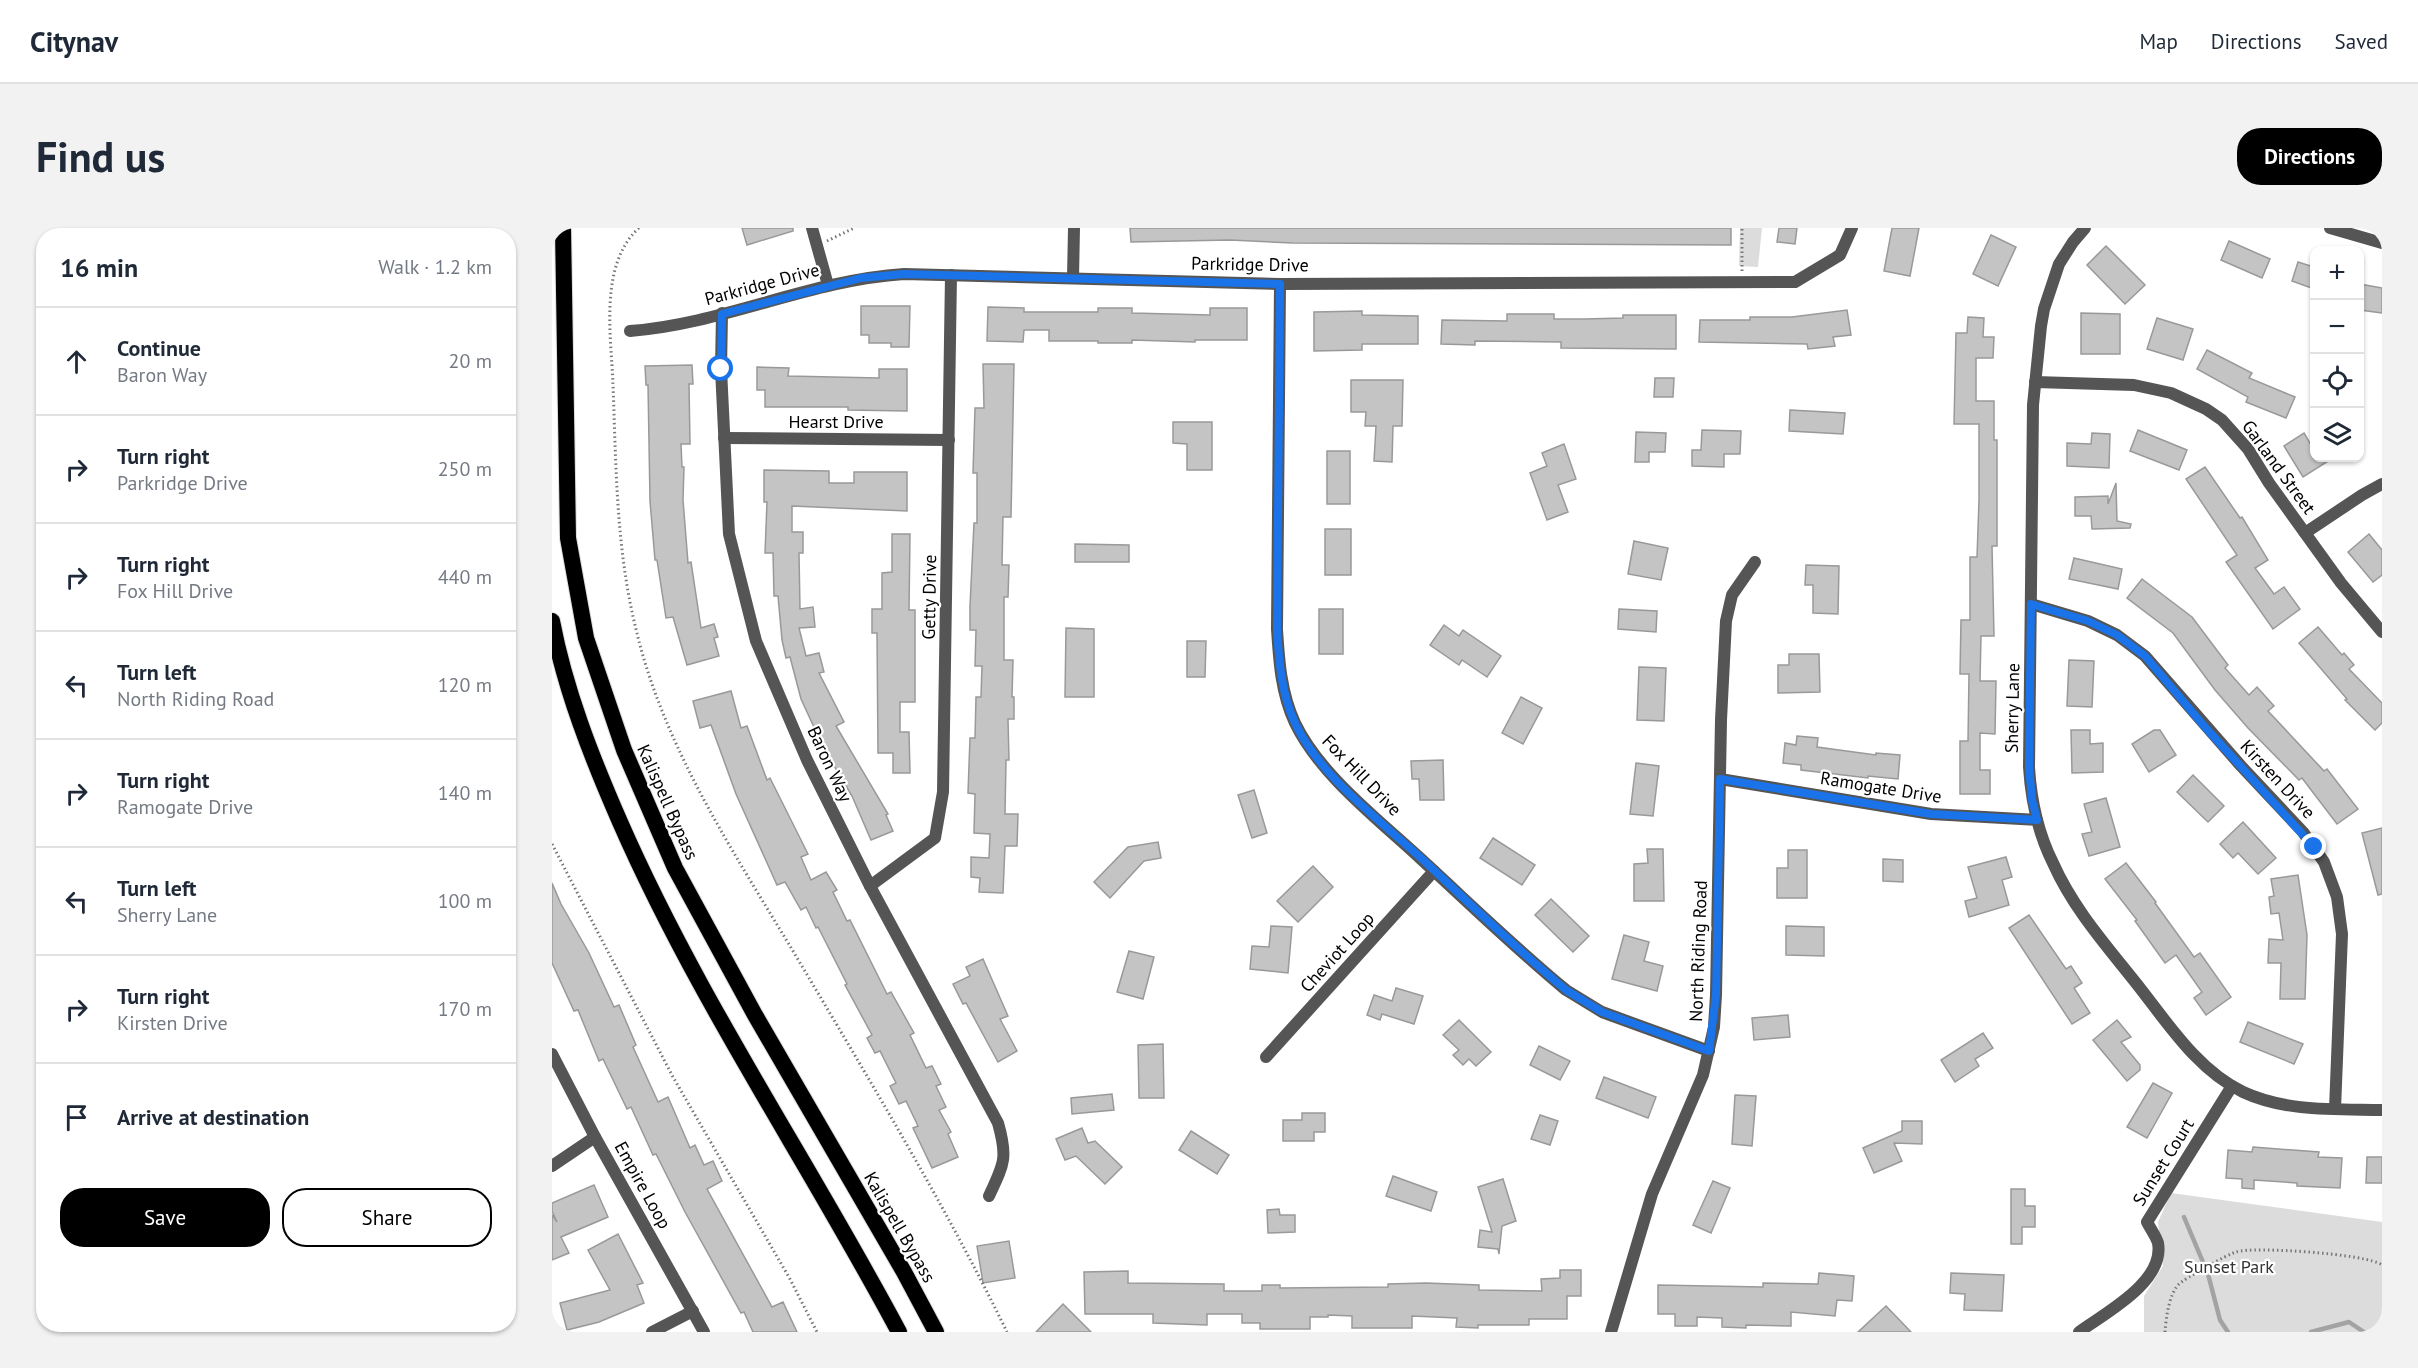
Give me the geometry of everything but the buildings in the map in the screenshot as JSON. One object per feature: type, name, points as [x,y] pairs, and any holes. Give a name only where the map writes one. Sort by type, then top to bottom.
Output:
[{"type":"highway","name":"Kalispell Bypass","points":[[563,228],[568,538],[586,638],[620,739],[675,868],[754,1015],[904,1272],[936,1332]]},
{"type":"highway","points":[[552,621],[558,652],[596,768],[650,889],[730,1037],[899,1332]]},
{"type":"street","points":[[813,228],[828,285]]},
{"type":"street","points":[[1073,278],[1074,228]]},
{"type":"street","name":"Parkridge Drive","points":[[630,331],[672,326],[828,285],[885,275],[1280,284],[1795,282],[1840,255],[1852,228]]},
{"type":"street","name":"Sherry Lane","points":[[2085,228],[2073,242],[2054,278],[2041,326],[2035,382],[2029,767],[2032,800],[2037,820],[2054,865],[2081,914],[2184,1044],[2212,1072],[2232,1086],[2259,1099],[2278,1104],[2382,1110]]},
{"type":"street","points":[[2330,228],[2382,243]]},
{"type":"street","name":"Getty Drive","points":[[870,886],[935,838],[944,792],[951,275]]},
{"type":"street","name":"Fox Hill Drive","points":[[1280,284],[1277,629],[1284,694],[1295,724],[1323,765],[1359,801],[1541,969],[1590,1006],[1638,1027],[1709,1051]]},
{"type":"street","name":"Baron Way","points":[[722,314],[721,351],[729,534],[756,641],[807,760],[870,886],[998,1123],[1005,1147],[1002,1168],[989,1196]]},
{"type":"street","name":"Garland Street","points":[[2035,382],[2134,385],[2171,393],[2206,409],[2222,420],[2248,449],[2341,583],[2382,632]]},
{"type":"street","name":"Hearst Drive","points":[[724,438],[949,440]]},
{"type":"street","points":[[2305,533],[2382,484]]},
{"type":"street","name":"North Riding Road","points":[[1611,1332],[1652,1194],[1663,1165],[1691,1107],[1709,1051],[1716,995],[1725,621],[1732,595],[1755,562]]},
{"type":"street","name":"Kirsten Drive","points":[[2031,604],[2088,621],[2117,635],[2145,656],[2233,758],[2303,832],[2324,862],[2337,897],[2342,934],[2336,1109]]},
{"type":"street","name":"Ramogate Drive","points":[[1720,779],[1931,814],[2037,820]]},
{"type":"street","name":"Cheviot Loop","points":[[1266,1057],[1434,871]]},
{"type":"street","name":"Empire Loop","points":[[552,1054],[704,1332]]},
{"type":"street","name":"Sunset Court","points":[[2079,1332],[2145,1284],[2157,1259],[2158,1242],[2147,1222],[2232,1086]]},
{"type":"street","points":[[552,1166],[596,1137]]},
{"type":"street","points":[[652,1332],[693,1311]]},
{"type":"path","points":[[639,228],[621,249],[613,274],[611,319],[617,496],[635,627],[663,716],[686,765],[912,1157],[1007,1332]]},
{"type":"path","points":[[818,246],[854,228]]},
{"type":"path","points":[[1742,228],[1742,282]]},
{"type":"path","points":[[552,844],[673,1077],[790,1279],[818,1332]]},
{"type":"path","points":[[2165,1332],[2168,1312],[2179,1284],[2236,1251],[2345,1254],[2378,1261],[2382,1264]]},
{"type":"green space","points":[[1740,228],[1762,228],[1758,267],[1739,266]]},
{"type":"green space","name":"Sunset Park","points":[[2171,1193],[2382,1222],[2382,1332],[2144,1332],[2144,1296],[2163,1266],[2158,1222]]},
{"type":"waterway","points":[[2184,1217],[2208,1274],[2220,1320],[2228,1332]]},
{"type":"waterway","points":[[2311,1332],[2349,1322],[2364,1332]]},
{"type":"route","points":[[721,369],[722,314],[861,278],[904,274],[1280,284],[1277,629],[1284,694],[1295,724],[1312,752],[1359,801],[1566,990],[1602,1012],[1709,1051],[1714,1027],[1716,995],[1720,779],[1931,814],[1966,818],[2037,820],[2032,800],[2029,767],[2031,604],[2088,621],[2117,635],[2145,656],[2204,726],[2303,832],[2314,847]]}]
